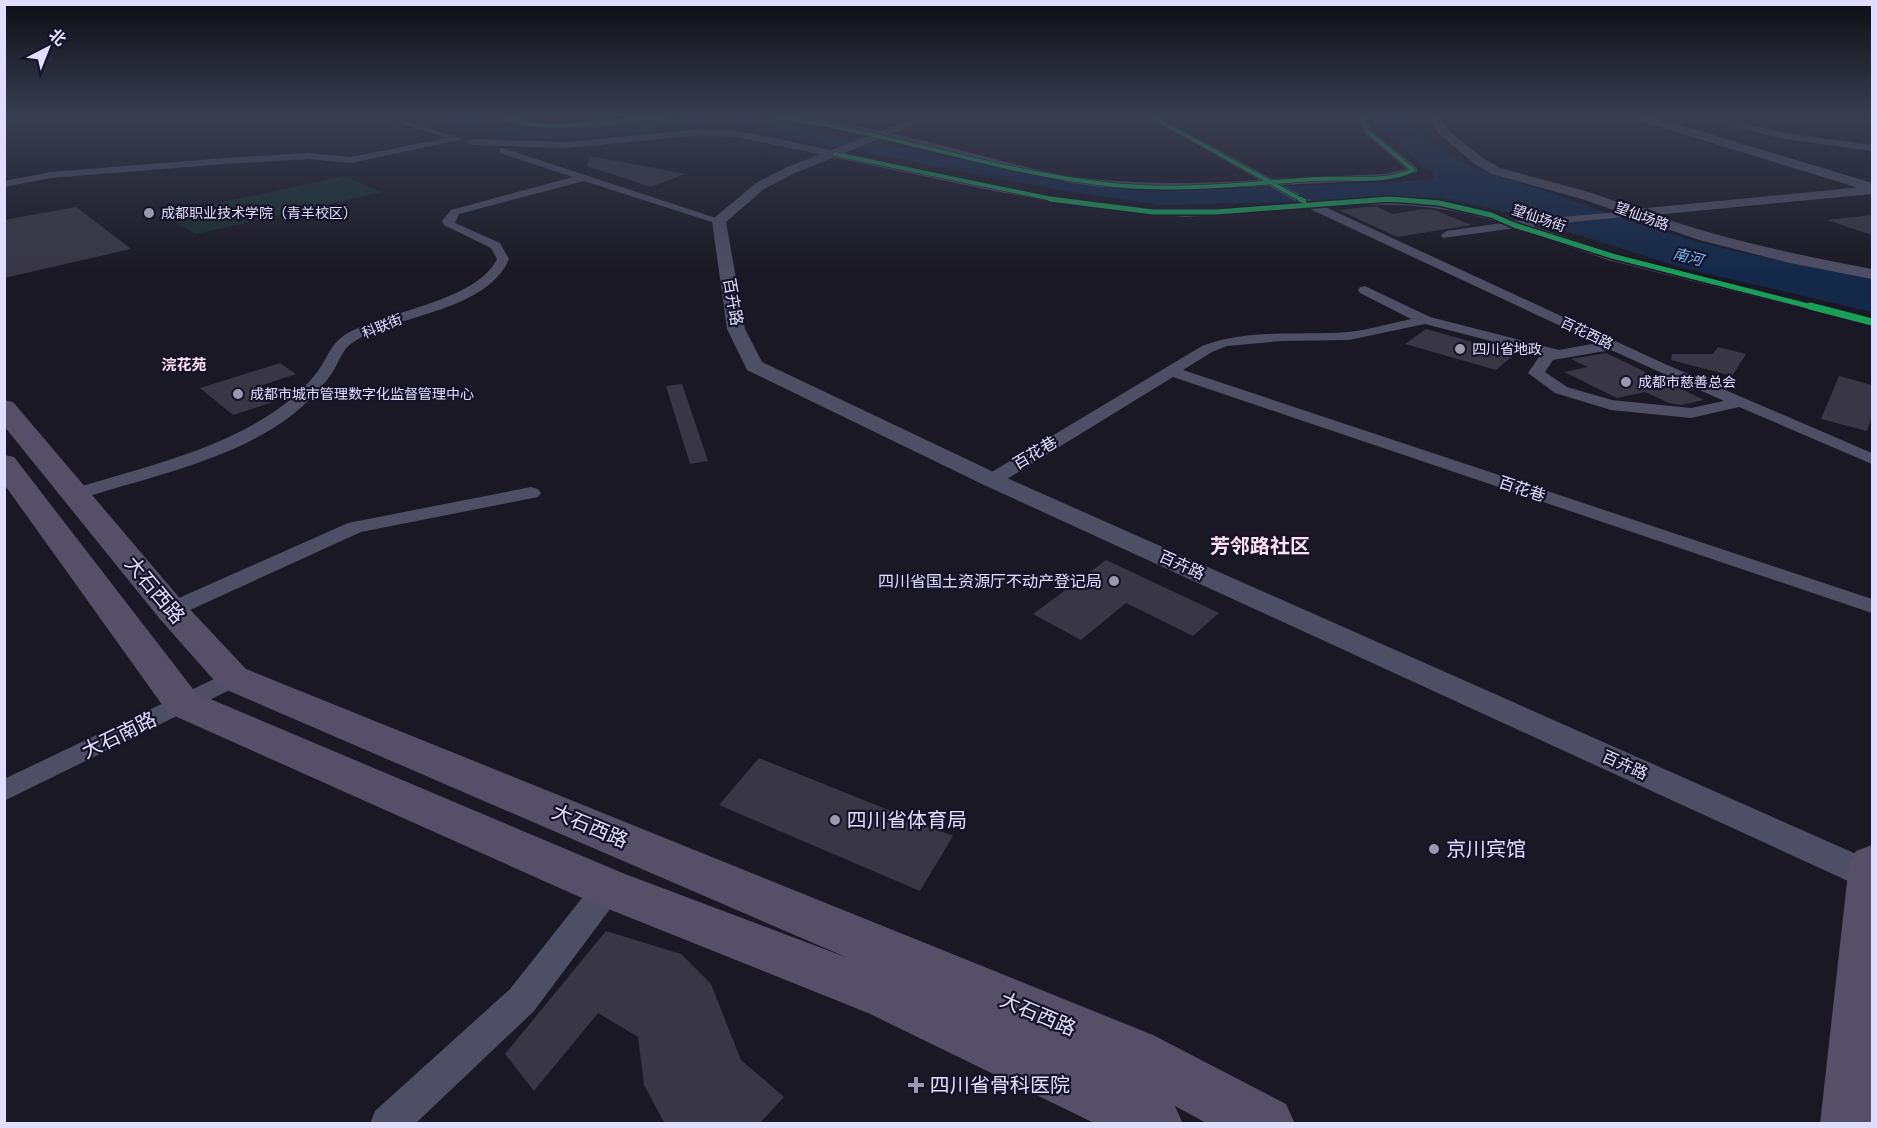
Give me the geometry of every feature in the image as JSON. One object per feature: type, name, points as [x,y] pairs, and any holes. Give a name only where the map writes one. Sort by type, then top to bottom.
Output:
[{"type":"main road","points":[[1808,168],[1872,187]]},
{"type":"main road","points":[[1811,168],[1872,187]]},
{"type":"main road","name":"大石西路","points":[[4,408],[171,610],[233,678],[1134,1054],[1266,1124]]},
{"type":"main road","points":[[4,464],[182,703],[608,888],[886,996],[1130,1110],[1154,1124]]},
{"type":"main road","points":[[1849,1124],[1872,872]]},
{"type":"street","points":[[4,184],[51,175],[142,168]]},
{"type":"street","points":[[556,168],[719,221],[760,186],[797,168]]},
{"type":"street","name":"望仙场街","points":[[911,168],[1066,202],[1153,212],[1216,212],[1307,203],[1390,200],[1439,203],[1491,214],[1611,256],[1872,321]]},
{"type":"street","points":[[1015,168],[1068,179],[1140,188],[1196,188],[1392,176],[1408,174],[1413,170],[1410,168]]},
{"type":"street","name":"百花西路","points":[[1244,168],[1307,203],[1613,345],[1872,459]]},
{"type":"street","name":"望仙场路","points":[[1490,168],[1704,237],[1872,274]]},
{"type":"street","name":"科联街","points":[[76,494],[250,434],[285,412],[325,373],[342,344],[381,324],[450,302],[485,284],[500,267],[503,258],[501,251],[496,246],[450,225],[447,220],[455,212],[585,177]]},
{"type":"street","points":[[1447,235],[1519,224],[1872,187]]},
{"type":"street","name":"百卉路","points":[[719,221],[736,329],[754,366],[992,480],[1872,872]]},
{"type":"street","points":[[1365,290],[1425,320]]},
{"type":"street","name":"百花巷","points":[[992,480],[1171,371],[1224,342],[1282,337],[1349,336],[1425,320],[1558,354]]},
{"type":"street","points":[[1613,345],[1548,356],[1536,373],[1561,390],[1611,405],[1690,413],[1741,402]]},
{"type":"street","name":"百花巷","points":[[1171,371],[1872,606]]},
{"type":"street","points":[[171,610],[356,527],[531,493]]},
{"type":"street","name":"大石南路","points":[[4,791],[233,678]]},
{"type":"street","points":[[388,1124],[522,1000],[608,888]]},
{"type":"green space","points":[[344,176],[382,192],[196,234],[163,215]]},
{"type":"water","name":"南河","points":[[944,168],[1001,168],[1072,182],[1152,192],[1431,180],[1435,178],[1434,173],[1424,168],[1475,168],[1645,226],[1699,242],[1872,278],[1872,312],[1683,268],[1499,210],[1443,198],[1161,205],[1065,191]]},
{"type":"building","points":[[592,168],[651,168],[685,174],[651,187]]},
{"type":"building","points":[[76,207],[131,249],[4,278],[4,220]]},
{"type":"building","points":[[1377,207],[1393,214],[1423,209],[1434,210],[1472,225],[1397,237],[1339,210]]},
{"type":"building","points":[[1872,215],[1872,235],[1827,220]]},
{"type":"building","name":"四川省地政","points":[[1426,329],[1515,354],[1496,370],[1405,344]]},
{"type":"building","points":[[1718,347],[1746,354],[1732,376],[1671,360],[1672,354],[1713,354]]},
{"type":"building","name":"成都市慈善总会","points":[[1606,353],[1704,400],[1681,405],[1669,403],[1645,392],[1617,398],[1564,372],[1588,367],[1571,359]]},
{"type":"building","name":"成都市城市管理数字化监督管理中心","points":[[280,363],[296,374],[257,387],[276,401],[233,415],[200,388]]},
{"type":"building","points":[[1839,376],[1872,385],[1872,415],[1867,431],[1821,419]]},
{"type":"building","points":[[682,384],[708,461],[690,464],[666,386]]},
{"type":"building","name":"四川省国土资源厅不动产登记局","points":[[1106,560],[1219,613],[1193,636],[1126,603],[1081,640],[1033,614]]},
{"type":"building","name":"四川省体育局","points":[[759,758],[953,836],[920,891],[719,805]]},
{"type":"building","points":[[606,931],[681,954],[711,984],[741,1060],[784,1097],[759,1124],[665,1124],[644,1085],[638,1037],[598,1013],[534,1091],[505,1054]]},
{"type":"cycle path","points":[[901,168],[1066,202],[1153,212],[1216,212],[1390,199],[1439,203],[1491,215],[1514,225],[1612,256],[1872,322]]},
{"type":"cycle path","points":[[1015,168],[1100,184],[1165,187],[1385,177],[1406,174],[1413,170],[1410,168]]},
{"type":"cycle path","points":[[1244,168],[1304,201]]},
{"type":"place","name":"成都职业技术学院（青羊校区）","points":[[149,213]]},
{"type":"place","name":"四川省地政","points":[[1460,349]]},
{"type":"place","name":"成都市慈善总会","points":[[1626,382]]},
{"type":"place","name":"成都市城市管理数字化监督管理中心","points":[[238,394]]},
{"type":"place","name":"四川省国土资源厅不动产登记局","points":[[1114,581]]},
{"type":"place","name":"四川省体育局","points":[[835,820]]},
{"type":"place","name":"京川宾馆","points":[[1434,849]]},
{"type":"place","name":"四川省骨科医院","points":[[916,1085]]},
{"type":"district","name":"浣花苑","points":[[184,365]]},
{"type":"district","name":"芳邻路社区","points":[[1260,546]]}]
